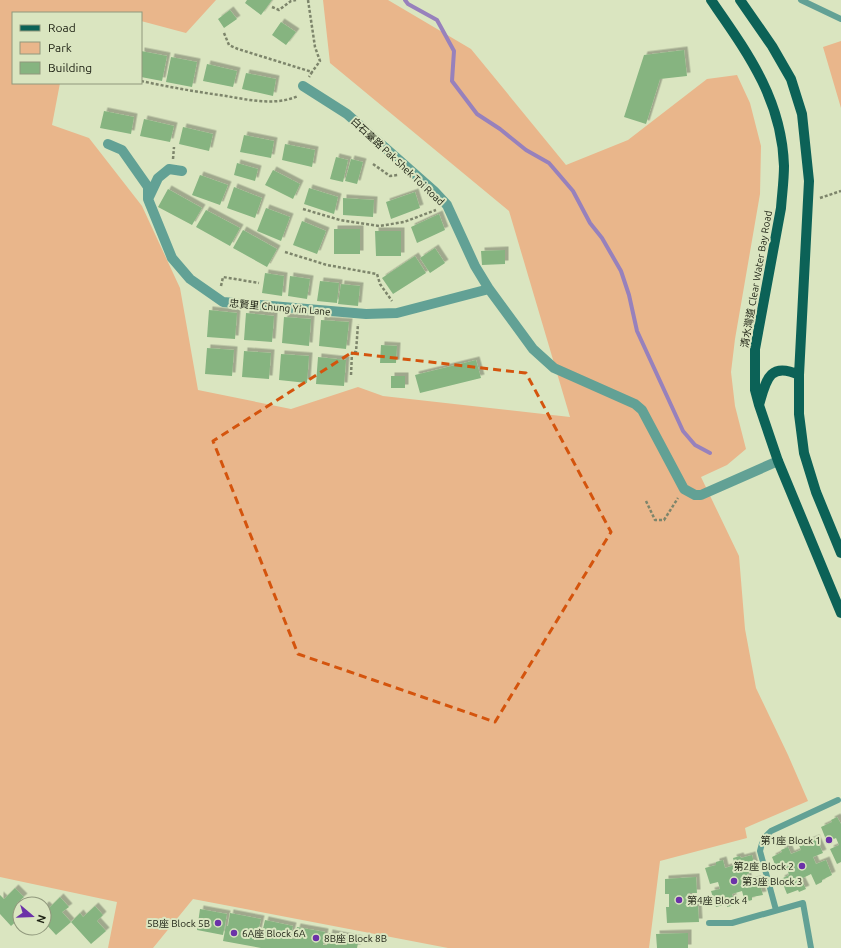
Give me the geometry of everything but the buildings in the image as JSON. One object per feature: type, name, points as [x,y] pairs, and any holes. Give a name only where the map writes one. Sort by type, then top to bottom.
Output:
[{"type":"main road","name":"清水灣道 Clear Water Bay Road","points":[[711,0],[751,59],[768,92],[778,120],[783,148],[784,180],[781,208],[755,349],[755,390],[778,461],[841,613]]},
{"type":"main road","points":[[740,0],[772,46],[791,78],[802,114],[809,181],[799,375],[799,414],[804,453],[816,492],[841,552]]},
{"type":"main road","points":[[759,405],[768,377],[775,372],[782,370],[799,375]]},
{"type":"street","name":"白石臺路 Pak Shek Toi Road","points":[[306,88],[347,114],[434,191],[447,206],[475,266],[489,289],[533,349],[554,368],[635,404],[642,410],[684,489]]},
{"type":"street","name":"忠賢里 Chung Yin Lane","points":[[108,144],[122,150],[148,187],[148,199],[172,258],[190,279],[223,302],[366,314],[397,313],[489,289]]},
{"type":"street","points":[[148,199],[158,178],[169,169],[182,171]]},
{"type":"street","points":[[684,489],[695,495],[701,495],[778,461]]},
{"type":"lane","points":[[801,0],[841,19]]},
{"type":"lane","points":[[776,910],[760,851],[761,843],[771,830],[838,800]]},
{"type":"lane","points":[[709,923],[732,923],[803,903],[811,948]]},
{"type":"path","points":[[272,6],[279,10],[291,1],[296,0]]},
{"type":"path","points":[[142,81],[195,92],[262,101],[290,99],[306,88],[312,72],[320,61],[315,48],[308,0]]},
{"type":"path","points":[[224,33],[229,45],[238,49],[312,72]]},
{"type":"path","points":[[373,164],[390,176],[412,172]]},
{"type":"path","points":[[820,198],[841,191]]},
{"type":"path","points":[[303,209],[340,220],[379,226],[404,222],[447,206]]},
{"type":"path","points":[[285,252],[327,265],[377,274],[380,284],[388,297]]},
{"type":"path","points":[[223,277],[259,284]]},
{"type":"path","points":[[351,375],[352,352],[356,352],[359,313]]},
{"type":"path","points":[[646,501],[655,520],[664,520],[684,489]]},
{"type":"highlighted area","points":[[351,353],[526,373],[611,532],[495,722],[298,654],[213,441]]},
{"type":"green space","points":[[0,0],[216,0],[186,33],[142,21],[142,12],[12,12],[12,84],[60,84],[52,125],[89,138],[142,206],[180,288],[198,390],[291,409],[358,387],[383,396],[570,417],[509,211],[330,63],[323,0],[388,0],[471,49],[566,165],[628,140],[707,79],[737,75],[750,103],[761,146],[760,194],[735,339],[731,372],[735,406],[746,449],[727,465],[701,477],[739,556],[745,629],[756,688],[808,801],[745,828],[747,838],[660,861],[649,948],[448,948],[193,899],[153,948],[108,948],[117,902],[0,877]]},
{"type":"green space","points":[[841,41],[841,108],[823,47]]},
{"type":"waterway","points":[[405,0],[408,4],[437,20],[454,51],[452,81],[477,114],[500,129],[526,150],[549,163],[573,191],[590,223],[602,238],[621,271],[629,295],[637,331],[683,431],[695,445],[710,453]]},
{"type":"place","name":"第1座 Block 1","points":[[829,840]]},
{"type":"place","name":"第2座 Block 2","points":[[802,866]]},
{"type":"place","name":"第3座 Block 3","points":[[734,881]]},
{"type":"place","name":"第4座 Block 4","points":[[679,900]]},
{"type":"place","name":"5B座 Block 5B","points":[[218,923]]},
{"type":"place","name":"6A座 Block 6A","points":[[234,933]]},
{"type":"place","name":"8B座 Block 8B","points":[[316,938]]}]
